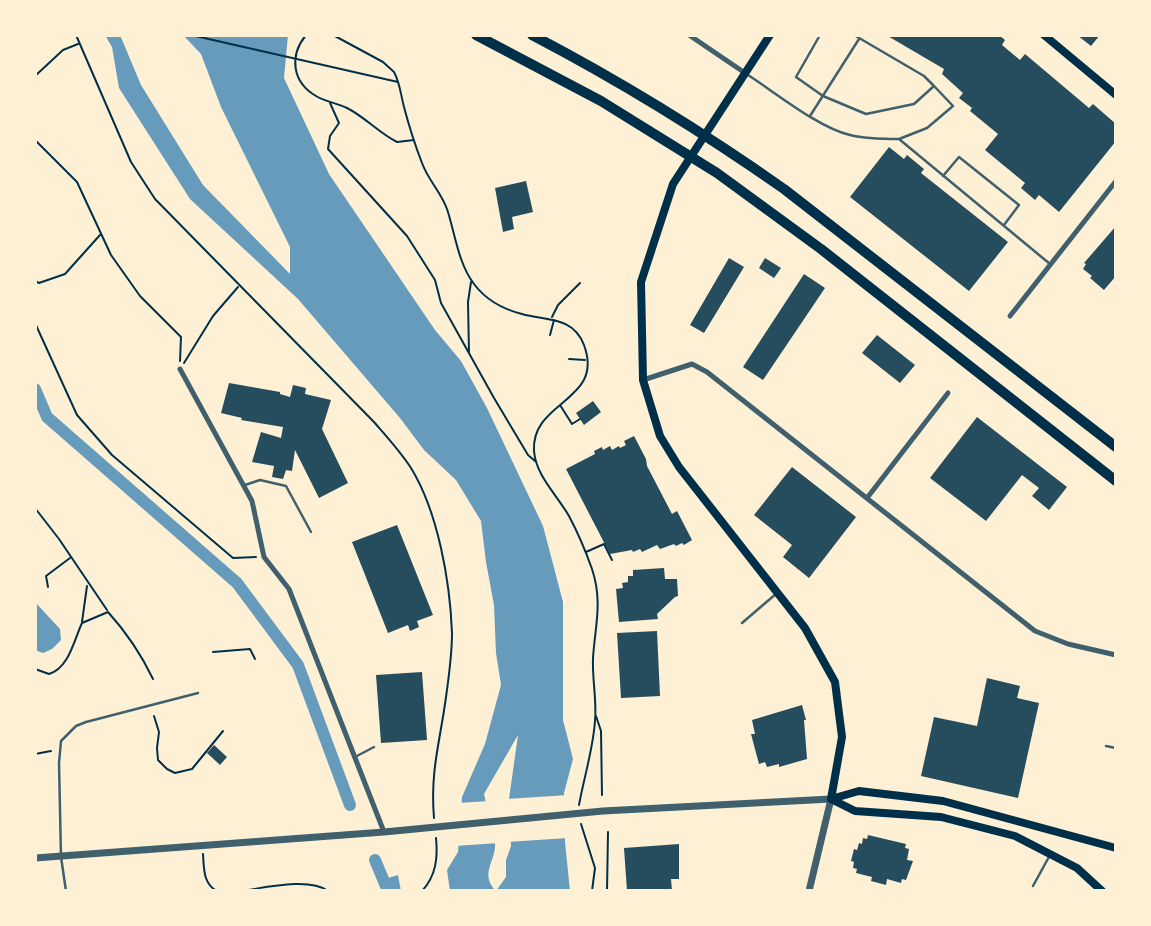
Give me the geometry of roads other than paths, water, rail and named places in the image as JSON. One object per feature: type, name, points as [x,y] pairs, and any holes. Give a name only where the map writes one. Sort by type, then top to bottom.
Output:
[{"type":"highway","points":[[476,35],[601,101],[717,173],[831,257],[1114,480]]},
{"type":"highway","points":[[532,35],[614,79],[730,151],[836,228],[1116,447]]},
{"type":"main road","points":[[770,35],[673,184],[641,282],[643,380],[660,436],[679,467],[805,628],[835,682],[842,737],[831,799]]},
{"type":"main road","points":[[1044,35],[1116,95]]},
{"type":"main road","points":[[831,799],[859,791],[943,801],[1116,848]]},
{"type":"main road","points":[[831,799],[855,811],[941,817],[1015,836],[1077,868],[1102,891]]},
{"type":"street","points":[[690,35],[745,73]]},
{"type":"street","points":[[1010,316],[1116,181]]},
{"type":"street","points":[[643,380],[692,364],[714,377],[1035,631],[1068,644],[1116,655]]},
{"type":"street","points":[[180,369],[251,501],[264,557],[289,589],[384,832]]},
{"type":"street","points":[[867,498],[948,393]]},
{"type":"street","points":[[35,858],[384,832],[587,813],[831,799],[809,891]]},
{"type":"lane","points":[[820,35],[796,77],[823,96],[866,114],[914,104],[934,86]]},
{"type":"lane","points":[[745,73],[810,116],[848,135],[899,139],[928,128],[953,106],[924,76],[854,35]]},
{"type":"lane","points":[[810,116],[859,39]]},
{"type":"lane","points":[[899,139],[1051,265]]},
{"type":"lane","points":[[943,176],[959,157],[1019,205],[1004,225]]},
{"type":"lane","points":[[243,486],[260,480],[286,486],[311,532]]},
{"type":"lane","points":[[742,623],[777,593]]},
{"type":"lane","points":[[66,891],[61,857],[61,741],[75,726],[198,693]]},
{"type":"lane","points":[[1106,746],[1116,748]]},
{"type":"lane","points":[[355,757],[374,747]]},
{"type":"lane","points":[[1033,886],[1051,854]]},
{"type":"water","points":[[105,35],[120,35],[141,85],[203,185],[290,274],[290,247],[221,107],[201,54],[183,35],[288,35],[284,78],[329,174],[435,330],[461,361],[487,408],[543,526],[563,602],[563,720],[573,759],[564,793],[570,891],[496,891],[450,891],[447,870],[458,852],[462,797],[485,744],[501,685],[496,653],[494,605],[481,521],[456,480],[424,450],[298,299],[190,199],[119,88],[112,47]],"holes":[[[518,735],[509,799],[511,846],[506,860],[506,877],[496,891],[491,885],[488,873],[495,844],[484,794]]]},
{"type":"water","points":[[35,602],[60,629],[61,640],[43,653],[35,650]]},
{"type":"water","points":[[398,875],[401,891],[382,891],[378,881]]},
{"type":"waterway","points":[[35,389],[47,417],[237,583],[298,665],[350,805]]},
{"type":"waterway","points":[[375,860],[388,891]]}]
